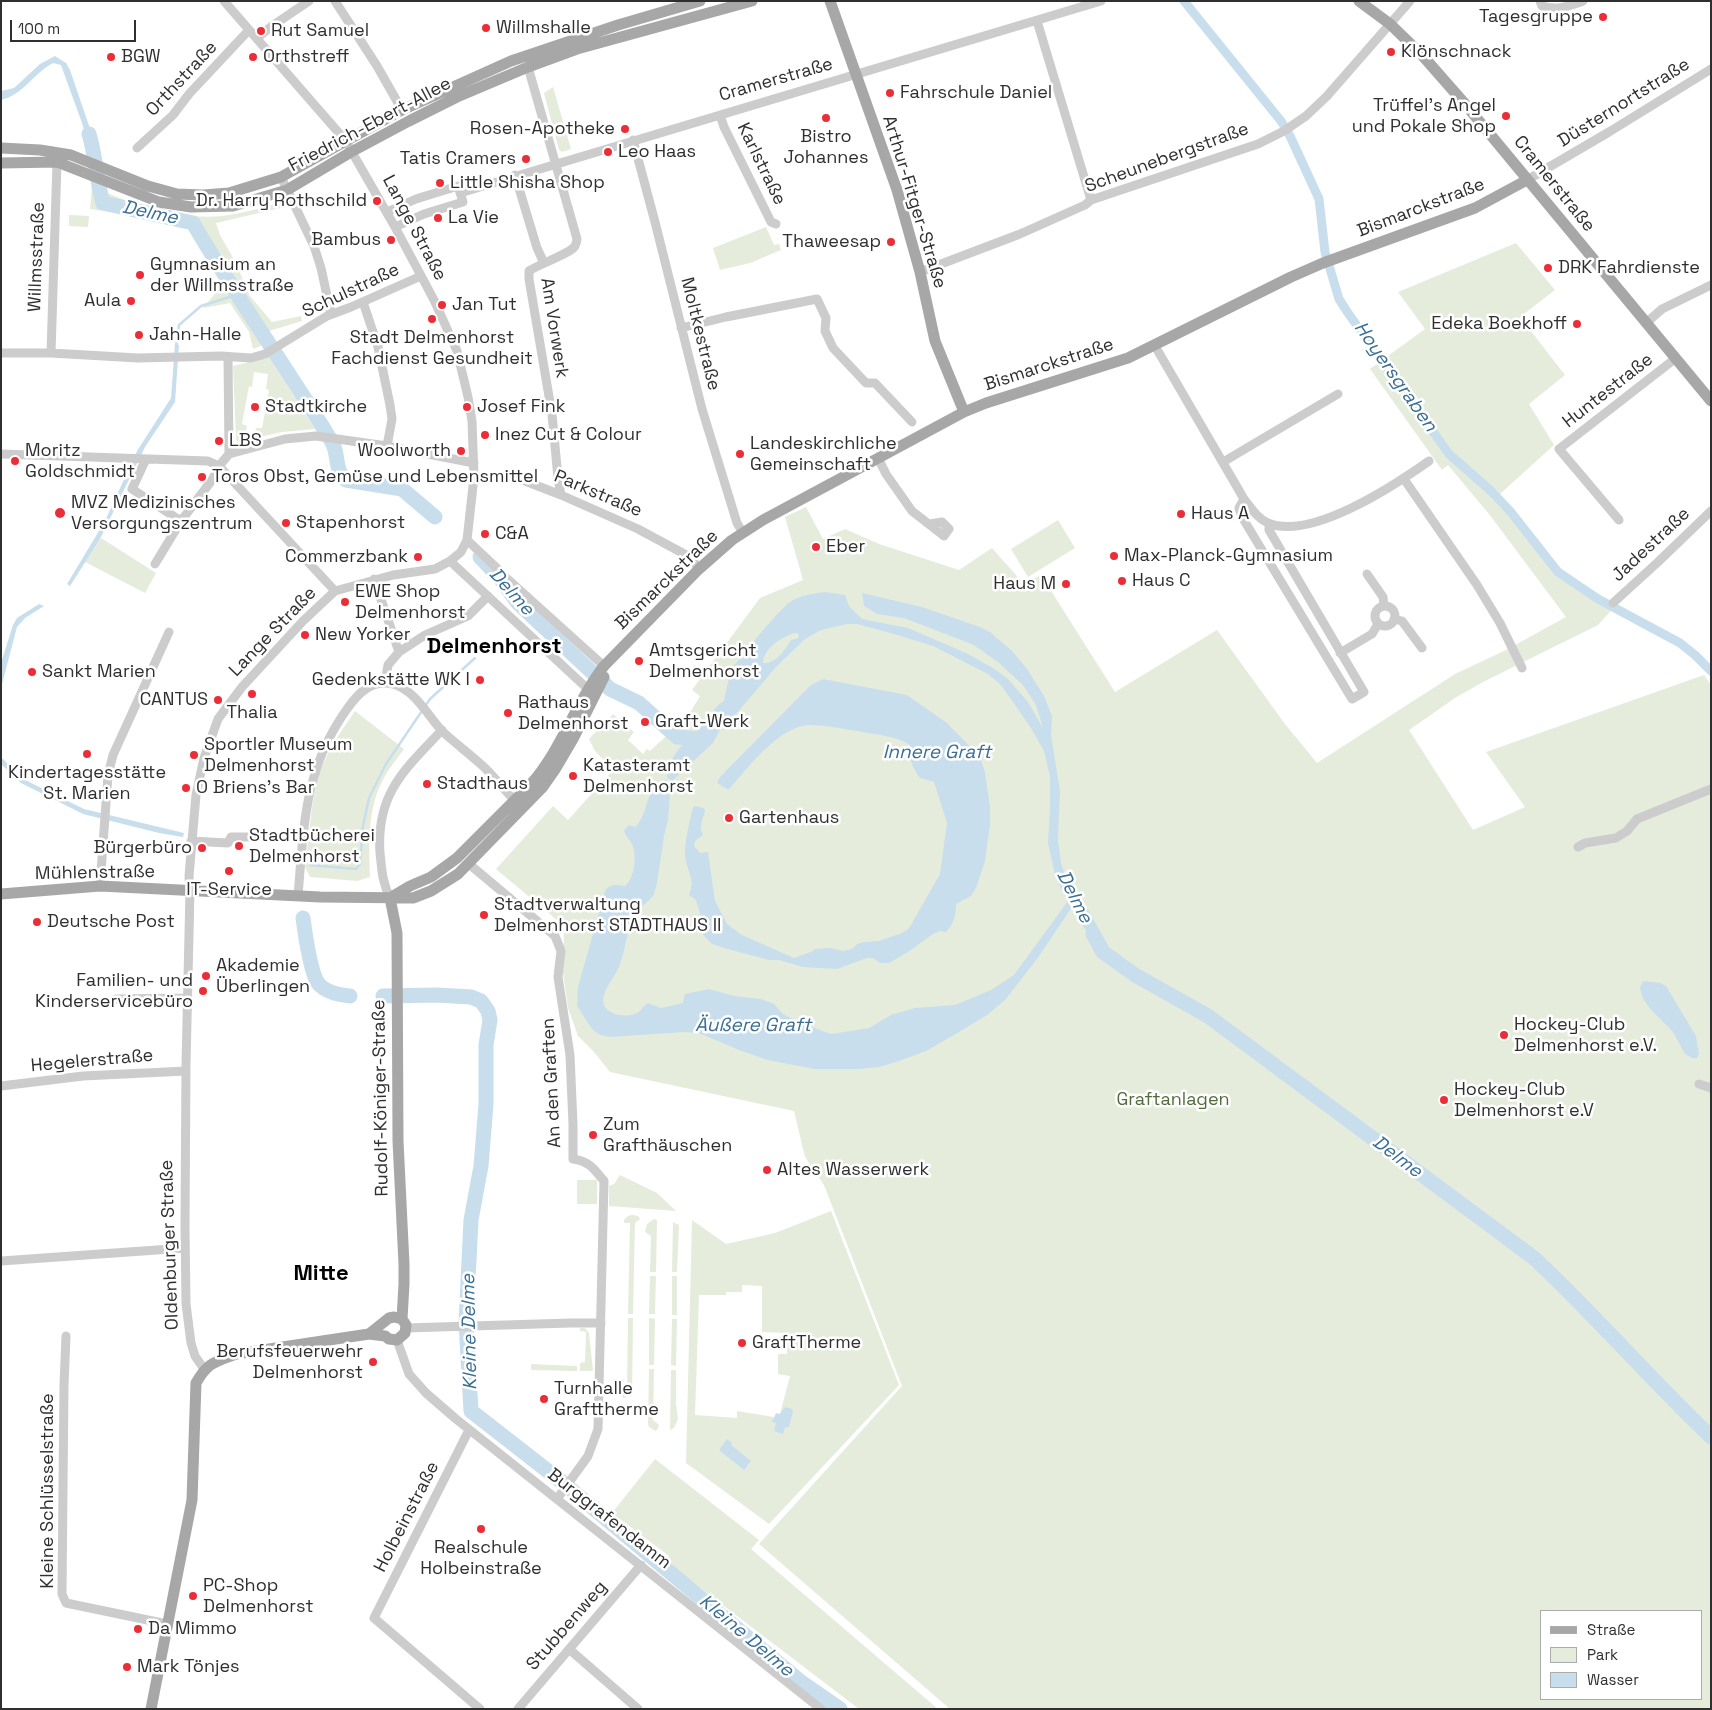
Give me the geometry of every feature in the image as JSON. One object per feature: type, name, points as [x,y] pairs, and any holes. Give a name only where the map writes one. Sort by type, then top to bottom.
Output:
[{"type":"main road","name":"Friedrich-Ebert-Allee","points":[[1,162],[57,162],[177,194],[229,194],[281,177],[402,110],[475,76],[543,49],[700,1]]},
{"type":"main road","name":"Friedrich-Ebert-Allee","points":[[1,148],[63,154],[159,202],[190,207],[233,206],[287,190],[351,152],[457,97],[528,67],[594,44],[752,1]]},
{"type":"main road","name":"Arthur-Fitger-Straße","points":[[830,1],[895,186],[920,272],[935,341],[964,412]]},
{"type":"main road","name":"Cramerstraße","points":[[1359,1],[1390,24],[1422,55],[1711,400]]},
{"type":"main road","name":"Bismarckstraße","points":[[518,804],[542,788],[556,768],[573,739],[594,688],[604,671],[623,648],[699,569],[732,540],[743,533],[785,508],[964,412],[1128,358],[1291,277],[1474,208],[1528,180]]},
{"type":"main road","name":"Mühlenstraße","points":[[1,894],[100,886],[304,896],[413,898],[431,891],[458,874],[469,864],[518,804]]},
{"type":"main road","points":[[390,898],[444,869],[518,804]]},
{"type":"main road","name":"Rudolf-Königer-Straße","points":[[385,1336],[383,1331],[397,1322],[403,1297],[404,1264],[398,1132],[397,933],[390,898]]},
{"type":"main road","points":[[151,1709],[192,1500],[196,1383],[204,1369],[236,1354],[369,1334],[397,1340],[404,1335],[397,1322],[375,1328],[369,1334]]},
{"type":"street","name":"Lange Straße","points":[[190,891],[191,841],[196,796],[204,758],[218,719],[242,687],[303,621],[335,591],[393,574],[435,569],[450,562],[461,552],[466,540],[474,477],[471,413],[457,351],[396,226],[345,140],[224,1]]},
{"type":"street","points":[[257,38],[309,1]]},
{"type":"street","points":[[335,1],[377,66],[402,110]]},
{"type":"street","name":"Cramerstraße","points":[[388,212],[422,197],[458,186],[460,192],[1101,1]]},
{"type":"street","name":"Scheunebergstraße","points":[[920,272],[1020,234],[1085,205],[1092,200],[1258,144],[1287,129],[1306,116],[1327,96],[1410,1]]},
{"type":"street","points":[[1540,1],[1542,6],[1552,10],[1568,7],[1583,1]]},
{"type":"street","points":[[1037,21],[1092,200]]},
{"type":"street","name":"Orthstraße","points":[[136,148],[149,139],[173,115],[189,94],[249,30]]},
{"type":"street","name":"Am Vorwerk","points":[[528,67],[577,239],[575,247],[569,252],[544,262],[530,272],[529,279],[552,414],[561,496]]},
{"type":"street","name":"Düsternortstraße","points":[[1528,180],[1711,69]]},
{"type":"street","name":"Karlstraße","points":[[720,115],[724,127],[771,222],[776,224]]},
{"type":"street","name":"Moltkestraße","points":[[633,140],[702,408],[737,523],[743,533]]},
{"type":"street","name":"Willmsstraße","points":[[51,353],[57,162]]},
{"type":"street","name":"Am Vorwerk","points":[[515,175],[537,248],[544,262]]},
{"type":"street","points":[[281,177],[314,246],[331,314]]},
{"type":"street","points":[[396,226],[424,214],[463,202],[460,192]]},
{"type":"street","name":"Schulstraße","points":[[1,353],[51,353],[138,358],[168,356],[251,358],[265,354],[331,314],[421,276]]},
{"type":"street","points":[[1646,323],[1662,309],[1711,285]]},
{"type":"street","points":[[681,328],[726,316],[817,299],[826,318],[825,331],[833,348],[866,383],[875,383],[885,392],[912,422]]},
{"type":"street","points":[[363,302],[378,347],[390,405],[392,419],[387,446]]},
{"type":"street","points":[[1155,346],[1244,499],[1255,514],[1269,524],[1294,527],[1338,514],[1368,500],[1429,462]]},
{"type":"street","points":[[228,357],[229,454]]},
{"type":"street","name":"Huntestraße","points":[[1619,520],[1559,449],[1676,358]]},
{"type":"street","points":[[1223,462],[1338,394]]},
{"type":"street","points":[[155,564],[181,521],[229,454],[303,436],[329,437],[387,446],[474,463]]},
{"type":"street","points":[[1,454],[208,462],[219,466],[335,591]]},
{"type":"street","points":[[878,458],[886,474],[912,511],[930,524]]},
{"type":"street","points":[[140,459],[132,489],[181,521]]},
{"type":"street","name":"Parkstraße","points":[[474,477],[512,476],[561,496],[638,528],[690,557],[699,569]]},
{"type":"street","points":[[1404,479],[1477,585],[1500,623],[1522,668]]},
{"type":"street","points":[[1244,499],[1239,508],[1242,517],[1352,700],[1364,692],[1269,530],[1269,524]]},
{"type":"street","name":"Jadestraße","points":[[1613,603],[1711,511]]},
{"type":"street","points":[[466,540],[604,671]]},
{"type":"street","points":[[450,562],[545,649],[594,688]]},
{"type":"street","points":[[1367,574],[1383,597],[1384,606]]},
{"type":"street","points":[[374,579],[399,652]]},
{"type":"street","points":[[385,684],[388,665],[399,652],[425,634],[468,616],[488,596]]},
{"type":"street","points":[[1384,606],[1393,610],[1394,619],[1388,626],[1378,624],[1375,618],[1379,607],[1384,606]]},
{"type":"street","points":[[1394,619],[1402,621],[1422,648]]},
{"type":"street","points":[[1340,653],[1372,634],[1378,624]]},
{"type":"street","points":[[100,886],[108,775],[113,755],[169,632]]},
{"type":"street","points":[[304,896],[306,806],[315,768],[342,716],[357,694],[371,686],[394,684],[405,690],[429,713],[442,730],[508,791],[518,804]]},
{"type":"street","points":[[390,898],[382,882],[380,848],[380,822],[387,798],[400,777],[442,730]]},
{"type":"street","points":[[1578,848],[1585,844],[1616,838],[1627,832],[1637,819],[1711,789]]},
{"type":"street","points":[[191,841],[228,843],[231,836],[252,837]]},
{"type":"street","name":"An den Graften","points":[[469,864],[555,936],[560,951],[558,978],[570,1055],[573,1159],[584,1160],[604,1181],[601,1323]]},
{"type":"street","name":"Oldenburger Straße","points":[[190,891],[186,1071],[186,1304],[189,1333],[195,1356],[204,1369]]},
{"type":"street","points":[[116,999],[187,998]]},
{"type":"street","name":"Hegelerstraße","points":[[1,1086],[83,1076],[186,1071]]},
{"type":"street","points":[[1699,1084],[1711,1088]]},
{"type":"street","points":[[1,1261],[185,1248]]},
{"type":"street","points":[[397,1322],[456,1326],[576,1322],[601,1323],[598,1429],[588,1456],[560,1495]]},
{"type":"street","name":"Kleine Schlüsselstraße","points":[[66,1336],[62,1594],[66,1603],[167,1624]]},
{"type":"street","name":"Burggrafendamm","points":[[397,1340],[409,1374],[426,1393],[469,1430],[560,1495],[642,1565],[821,1709]]},
{"type":"street","name":"Holbeinstraße","points":[[469,1430],[374,1618],[480,1709]]},
{"type":"street","name":"Stubbenweg","points":[[518,1709],[642,1565]]},
{"type":"street","points":[[569,1649],[638,1709]]},
{"type":"green space","points":[[553,87],[571,149],[562,152],[559,150],[544,93]]},
{"type":"green space","points":[[92,186],[139,205],[189,216],[229,215],[278,203],[285,207],[216,223],[220,235],[236,263],[249,295],[272,322],[301,316],[302,321],[259,334],[265,344],[253,349],[249,332],[230,303],[203,308],[224,283],[191,225],[90,209]]},
{"type":"green space","points":[[69,215],[89,216],[88,227],[69,226]]},
{"type":"green space","points":[[766,227],[774,245],[779,244],[781,250],[750,263],[720,270],[713,248]]},
{"type":"green space","name":"Graftanlagen","points":[[1516,243],[1555,290],[1520,317],[1565,375],[1529,404],[1554,445],[1500,494],[1559,567],[1579,584],[1617,604],[1598,625],[1483,682],[1455,698],[1409,730],[1473,830],[1525,807],[1486,752],[1704,675],[1711,685],[1711,1709],[950,1709],[759,1544],[902,1386],[824,1185],[805,1157],[794,1111],[610,1072],[578,1036],[568,1008],[563,973],[564,926],[496,869],[553,806],[568,820],[613,770],[595,751],[589,739],[613,714],[634,732],[628,740],[643,754],[647,749],[650,751],[688,716],[700,696],[692,690],[760,598],[803,580],[785,517],[806,507],[823,539],[845,529],[879,544],[959,570],[992,548],[1024,584],[1041,575],[1115,692],[1217,630],[1285,724],[1317,763],[1455,674],[1504,651],[1566,617],[1489,514],[1448,465],[1442,470],[1370,369],[1425,329],[1398,292]]},
{"type":"green space","points":[[269,357],[315,429],[282,432],[237,442],[233,366]],"holes":[[[254,372],[268,374],[266,389],[269,390],[262,428],[256,428],[254,437],[245,435],[247,426],[242,424],[249,386],[252,387]]]},
{"type":"green space","points":[[1058,520],[1075,548],[1028,577],[1011,549]]},
{"type":"green space","points":[[101,538],[156,573],[145,593],[85,562]]},
{"type":"green space","points":[[355,711],[404,749],[386,774],[374,801],[370,826],[370,877],[357,881],[310,877],[305,867],[312,807],[319,773],[332,745]]},
{"type":"green space","points":[[620,1175],[657,1193],[676,1211],[609,1206],[609,1186],[614,1184]]},
{"type":"green space","points":[[577,1180],[597,1180],[597,1204],[577,1204]]},
{"type":"green space","points":[[831,1211],[899,1385],[769,1524],[686,1463],[692,1220],[726,1244],[775,1233]],"holes":[[[742,1285],[762,1286],[762,1332],[787,1333],[787,1354],[778,1354],[778,1374],[790,1376],[780,1414],[773,1422],[774,1417],[737,1411],[737,1418],[695,1415],[699,1295],[726,1295],[726,1292],[742,1292]]]},
{"type":"green space","points":[[632,1215],[638,1216],[640,1219],[635,1223],[633,1314],[628,1314],[630,1223],[624,1223],[624,1220]]},
{"type":"green space","points":[[654,1219],[657,1220],[656,1272],[650,1272],[651,1236],[645,1232],[647,1224]]},
{"type":"green space","points":[[673,1222],[679,1225],[677,1272],[672,1272]]},
{"type":"green space","points":[[650,1276],[656,1276],[655,1314],[649,1314]]},
{"type":"green space","points":[[672,1276],[677,1276],[677,1315],[672,1315]]},
{"type":"green space","points":[[628,1318],[633,1318],[632,1395],[624,1398],[621,1396],[621,1393],[627,1393]]},
{"type":"green space","points":[[649,1318],[655,1319],[654,1365],[649,1365]]},
{"type":"green space","points":[[672,1319],[677,1319],[676,1366],[671,1365]]},
{"type":"green space","points":[[580,1328],[585,1328],[589,1333],[593,1371],[580,1371],[580,1363],[585,1362],[586,1332],[580,1331]]},
{"type":"green space","points":[[531,1364],[577,1366],[577,1371],[531,1370]]},
{"type":"green space","points":[[649,1369],[654,1369],[653,1420],[659,1425],[656,1431],[649,1427],[648,1424]]},
{"type":"green space","points":[[671,1370],[676,1370],[678,1419],[674,1428],[670,1430]]},
{"type":"green space","points":[[655,1459],[759,1540],[751,1549],[938,1709],[859,1709],[665,1561],[669,1556],[612,1513]]},
{"type":"water","points":[[55,56],[66,63],[70,70],[99,155],[90,151],[61,65],[53,63],[46,67],[16,94],[1,100],[1,91],[14,88],[40,64]]},
{"type":"water","points":[[175,344],[179,345],[175,402],[145,447],[100,539],[70,586],[67,584],[105,521],[137,451],[171,398]]},
{"type":"water","name":"Äußere Graft","points":[[825,592],[845,595],[849,606],[862,619],[908,628],[968,654],[993,668],[1008,679],[1028,702],[1043,728],[1036,705],[1023,685],[999,663],[974,645],[904,618],[877,614],[864,606],[862,593],[922,607],[980,627],[990,632],[1012,651],[1027,669],[1044,696],[1052,716],[1051,735],[1060,791],[1058,840],[1061,863],[1068,883],[1078,899],[1087,908],[1105,940],[1103,952],[1099,953],[1072,907],[1037,959],[1005,1000],[987,1015],[926,1051],[879,1067],[815,1069],[768,1060],[699,1033],[685,1032],[611,1037],[600,1035],[592,1029],[577,1006],[578,987],[605,891],[611,886],[625,886],[633,872],[634,849],[624,830],[629,825],[635,827],[638,824],[650,794],[665,779],[671,784],[668,820],[654,894],[635,913],[630,925],[620,966],[604,995],[605,1007],[609,1011],[620,1015],[632,1015],[648,1003],[661,1008],[683,1003],[685,994],[709,989],[734,996],[761,999],[774,1004],[783,1014],[801,1023],[831,1034],[869,1028],[891,1015],[915,1008],[955,1005],[991,990],[1014,975],[1068,901],[1056,879],[1048,843],[1050,777],[1044,751],[1031,728],[1001,685],[988,674],[933,646],[857,624],[847,624],[821,630],[805,639],[776,667],[736,714],[721,728],[713,743],[672,781],[667,777],[670,764],[676,753],[724,701],[733,667],[763,630],[781,610],[795,599]],"holes":[[[798,633],[799,637],[791,640],[776,659],[763,663],[769,648],[784,637]]]},
{"type":"water","points":[[39,604],[44,606],[25,618],[17,627],[1,688],[1,663],[13,625],[17,618]]},
{"type":"water","name":"Innere Graft","points":[[823,679],[907,695],[947,723],[980,757],[985,772],[990,807],[990,824],[985,861],[976,888],[971,896],[956,904],[954,919],[946,932],[940,931],[933,934],[889,963],[880,963],[873,958],[867,958],[837,969],[803,967],[779,960],[769,960],[712,944],[699,928],[701,917],[696,900],[689,895],[691,879],[685,848],[694,806],[704,808],[705,811],[701,825],[703,835],[695,841],[694,846],[700,853],[708,852],[715,901],[727,924],[742,935],[794,958],[815,949],[830,948],[843,951],[852,949],[857,944],[879,941],[902,933],[911,925],[940,874],[947,823],[934,782],[920,778],[913,766],[910,745],[887,736],[836,727],[809,725],[798,727],[787,732],[765,749],[729,789],[717,783],[720,777],[811,685]]},
{"type":"water","points":[[1,757],[23,779],[84,809],[184,833],[183,837],[83,814],[21,783],[1,764]]},
{"type":"water","points":[[1642,982],[1660,983],[1666,986],[1696,1036],[1699,1054],[1697,1058],[1692,1058],[1685,1054],[1673,1032],[1643,999],[1640,988]]},
{"type":"water","points":[[785,1407],[792,1409],[793,1412],[789,1427],[785,1427],[783,1434],[774,1431],[776,1423],[772,1422],[776,1413],[780,1414]]},
{"type":"water","points":[[727,1439],[732,1443],[731,1445],[751,1461],[744,1470],[719,1450]]},
{"type":"waterway","name":"Hoyersgraben","points":[[1184,1],[1281,121],[1290,136],[1319,199],[1325,252],[1339,299],[1449,454],[1491,491],[1510,511],[1558,572],[1598,599],[1680,643],[1711,671]]},
{"type":"waterway","name":"Delme","points":[[89,134],[103,203],[193,223],[332,442],[342,476],[346,480],[402,489],[435,517]]},
{"type":"waterway","points":[[176,347],[179,325],[201,306],[236,295]]},
{"type":"waterway","name":"Delme","points":[[480,557],[500,578],[517,602],[610,689],[639,703],[677,737],[700,739],[706,733]]},
{"type":"waterway","points":[[310,865],[356,869],[360,864],[363,826],[369,798],[386,764],[430,699],[475,658]]},
{"type":"waterway","name":"Kleine Delme","points":[[303,918],[310,961],[318,983],[328,991],[350,996]]},
{"type":"waterway","name":"Delme","points":[[1093,934],[1103,952],[1135,975],[1208,1016],[1534,1258],[1711,1437]]},
{"type":"waterway","name":"Kleine Delme","points":[[383,996],[437,995],[471,997],[481,1001],[488,1011],[490,1020],[486,1045],[486,1104],[481,1166],[471,1220],[466,1322],[471,1411],[562,1482],[801,1682],[840,1709]]},
{"type":"place","name":"Tagesgruppe","points":[[1603,17]]},
{"type":"place","name":"Willmshalle","points":[[486,28]]},
{"type":"place","name":"Rut Samuel","points":[[261,31]]},
{"type":"place","name":"Klönschnack","points":[[1391,52]]},
{"type":"place","name":"BGW","points":[[111,57]]},
{"type":"place","name":"Orthstreff","points":[[253,57]]},
{"type":"place","name":"Fahrschule Daniel","points":[[890,93]]},
{"type":"place","name":"Trüffel's Angel und Pokale Shop","points":[[1506,116]]},
{"type":"place","name":"Bistro Johannes","points":[[826,118]]},
{"type":"place","name":"Rosen-Apotheke","points":[[625,129]]},
{"type":"place","name":"Leo Haas","points":[[608,152]]},
{"type":"place","name":"Tatis Cramers","points":[[526,159]]},
{"type":"place","name":"Little Shisha Shop","points":[[440,183]]},
{"type":"place","name":"Dr. Harry Rothschild","points":[[377,201]]},
{"type":"place","name":"La Vie","points":[[438,218]]},
{"type":"place","name":"Bambus","points":[[391,240]]},
{"type":"place","name":"Thaweesap","points":[[891,242]]},
{"type":"place","name":"DRK Fahrdienste","points":[[1548,268]]},
{"type":"place","name":"Gymnasium an der Willmsstraße","points":[[140,275]]},
{"type":"place","name":"Aula","points":[[131,301]]},
{"type":"place","name":"Jan Tut","points":[[442,305]]},
{"type":"place","name":"Stadt Delmenhorst Fachdienst Gesundheit","points":[[432,319]]},
{"type":"place","name":"Edeka Boekhoff","points":[[1577,324]]},
{"type":"place","name":"Jahn-Halle","points":[[139,335]]},
{"type":"place","name":"Stadtkirche","points":[[255,407]]},
{"type":"place","name":"Josef Fink","points":[[467,407]]},
{"type":"place","name":"Inez Cut & Colour","points":[[485,435]]},
{"type":"place","name":"LBS","points":[[219,441]]},
{"type":"place","name":"Woolworth","points":[[461,451]]},
{"type":"place","name":"Landeskirchliche Gemeinschaft","points":[[740,454]]},
{"type":"place","name":"Moritz Goldschmidt","points":[[15,461]]},
{"type":"place","name":"Toros Obst, Gemüse und Lebensmittel","points":[[202,477]]},
{"type":"place","name":"MVZ Medizinisches Versorgungszentrum","points":[[60,513]]},
{"type":"place","name":"Haus A","points":[[1181,514]]},
{"type":"place","name":"Stapenhorst","points":[[286,523]]},
{"type":"place","name":"C&A","points":[[485,534]]},
{"type":"place","name":"Eber","points":[[816,547]]},
{"type":"place","name":"Max-Planck-Gymnasium","points":[[1114,556]]},
{"type":"place","name":"Commerzbank","points":[[418,557]]},
{"type":"place","name":"Haus C","points":[[1122,581]]},
{"type":"place","name":"Haus M","points":[[1066,584]]},
{"type":"place","name":"EWE Shop Delmenhorst","points":[[345,602]]},
{"type":"place","name":"New Yorker","points":[[305,635]]},
{"type":"place","name":"Amtsgericht Delmenhorst","points":[[639,661]]},
{"type":"place","name":"Sankt Marien","points":[[32,672]]},
{"type":"place","name":"Gedenkstätte WK I","points":[[480,680]]},
{"type":"place","name":"Thalia","points":[[252,694]]},
{"type":"place","name":"CANTUS","points":[[218,700]]},
{"type":"place","name":"Rathaus Delmenhorst","points":[[508,713]]},
{"type":"place","name":"Graft-Werk","points":[[645,722]]},
{"type":"place","name":"Kindertagesstätte St. Marien","points":[[87,754]]},
{"type":"place","name":"Sportler Museum Delmenhorst","points":[[194,755]]},
{"type":"place","name":"Katasteramt Delmenhorst","points":[[573,776]]},
{"type":"place","name":"Stadthaus","points":[[427,784]]},
{"type":"place","name":"O Briens's Bar","points":[[186,788]]},
{"type":"place","name":"Gartenhaus","points":[[729,818]]},
{"type":"place","name":"Stadtbücherei Delmenhorst","points":[[239,846]]},
{"type":"place","name":"Bürgerbüro","points":[[202,848]]},
{"type":"place","name":"IT-Service","points":[[229,871]]},
{"type":"place","name":"Stadtverwaltung Delmenhorst STADTHAUS II","points":[[484,915]]},
{"type":"place","name":"Deutsche Post","points":[[37,922]]},
{"type":"place","name":"Akademie Überlingen","points":[[206,976]]},
{"type":"place","name":"Familien- und Kinderservicebüro","points":[[203,991]]},
{"type":"place","name":"Hockey-Club Delmenhorst e.V.","points":[[1504,1035]]},
{"type":"place","name":"Hockey-Club Delmenhorst e.V","points":[[1444,1100]]},
{"type":"place","name":"Zum Grafthäuschen","points":[[593,1135]]},
{"type":"place","name":"Altes Wasserwerk","points":[[767,1170]]},
{"type":"place","name":"GraftTherme","points":[[742,1343]]},
{"type":"place","name":"Berufsfeuerwehr Delmenhorst","points":[[373,1362]]},
{"type":"place","name":"Turnhalle Grafttherme","points":[[544,1399]]},
{"type":"place","name":"Realschule Holbeinstraße","points":[[481,1529]]},
{"type":"place","name":"PC-Shop Delmenhorst","points":[[193,1596]]},
{"type":"place","name":"Da Mimmo","points":[[138,1629]]},
{"type":"place","name":"Mark Tönjes","points":[[127,1667]]},
{"type":"district","name":"Delmenhorst","points":[[494,647]]},
{"type":"district","name":"Mitte","points":[[321,1274]]}]
